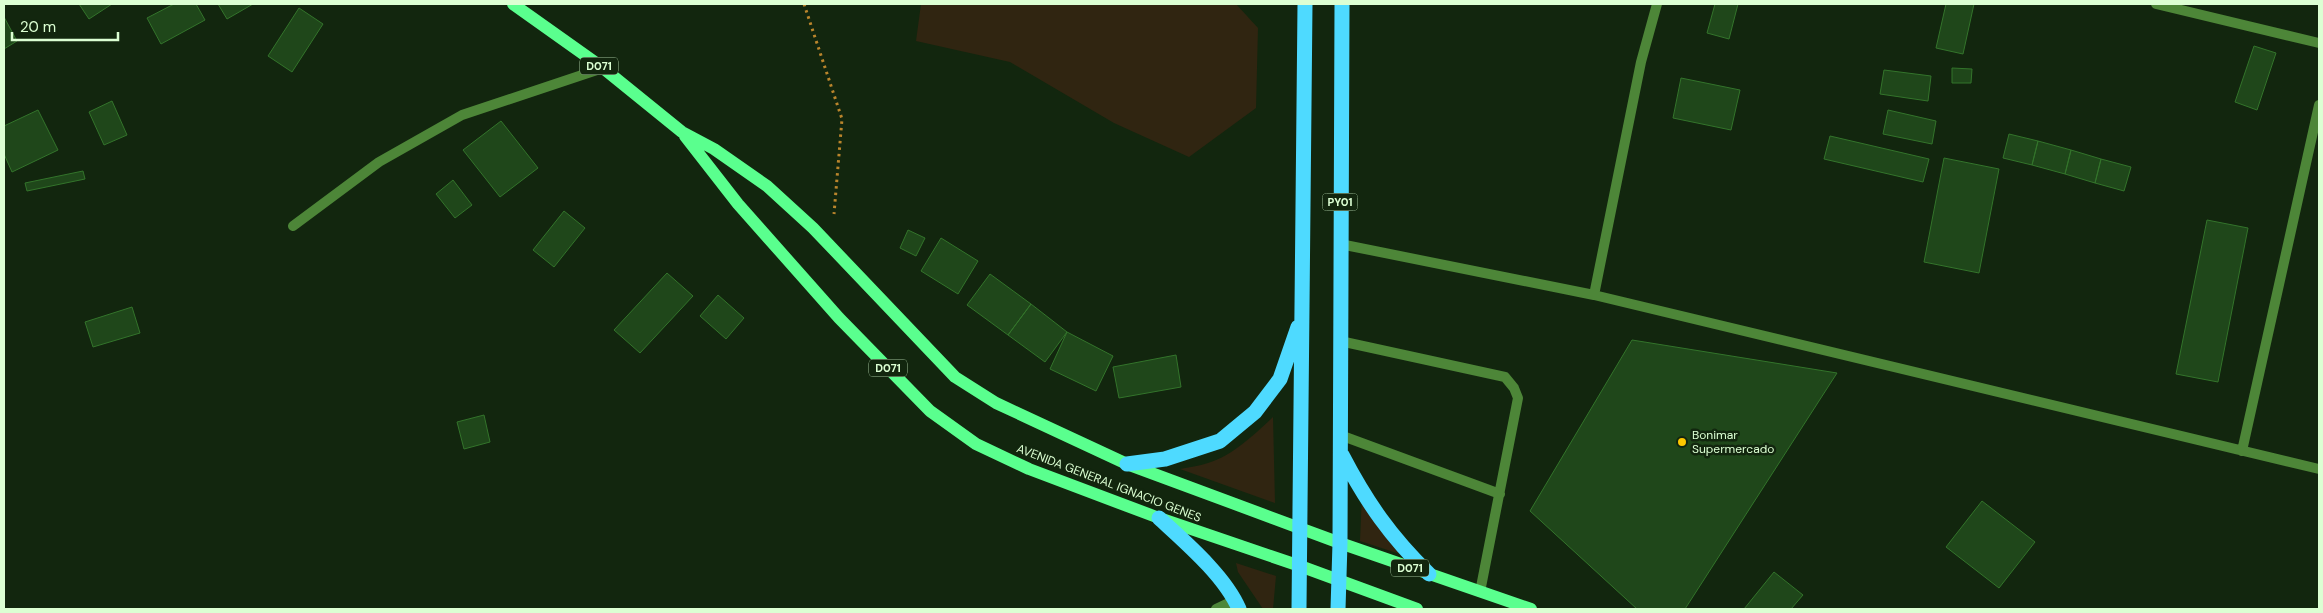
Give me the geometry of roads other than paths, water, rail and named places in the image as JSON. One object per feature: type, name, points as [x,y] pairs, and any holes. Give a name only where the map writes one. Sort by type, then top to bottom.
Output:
[{"type":"highway","points":[[1299,609],[1302,528],[1305,4]]},
{"type":"highway","name":"PY01","points":[[1338,609],[1340,543],[1342,4]]},
{"type":"highway","points":[[1127,464],[1165,459],[1220,441],[1255,412],[1280,379],[1302,316]]},
{"type":"highway","points":[[1340,452],[1378,517],[1401,546],[1429,574]]},
{"type":"highway","points":[[1159,518],[1200,556],[1237,605]]},
{"type":"main road","name":"AVENIDA GENERAL IGNACIO GENES","points":[[513,4],[603,68],[682,132],[714,149],[767,186],[831,247],[955,377],[996,403],[1127,464],[1302,528]]},
{"type":"main road","name":"AVENIDA GENERAL IGNACIO GENES","points":[[682,132],[756,226],[839,318],[930,411],[976,444],[1029,469],[1159,518],[1300,566]]},
{"type":"main road","name":"D071","points":[[1302,528],[1531,609]]},
{"type":"main road","name":"D071","points":[[1300,566],[1338,582],[1418,609]]},
{"type":"street","points":[[1594,294],[1641,62],[1657,4]]},
{"type":"street","points":[[2156,4],[2319,44]]},
{"type":"street","points":[[293,226],[379,162],[462,115],[603,68]]},
{"type":"street","points":[[2242,451],[2319,105]]},
{"type":"street","points":[[1340,244],[1594,294],[2319,469]]},
{"type":"street","points":[[1340,341],[1505,377],[1514,388],[1518,398],[1480,592]]},
{"type":"street","points":[[1340,435],[1500,494]]},
{"type":"street","points":[[1216,609],[1237,605]]},
{"type":"place","name":"Bonimar Supermercado","points":[[1682,442]]}]
